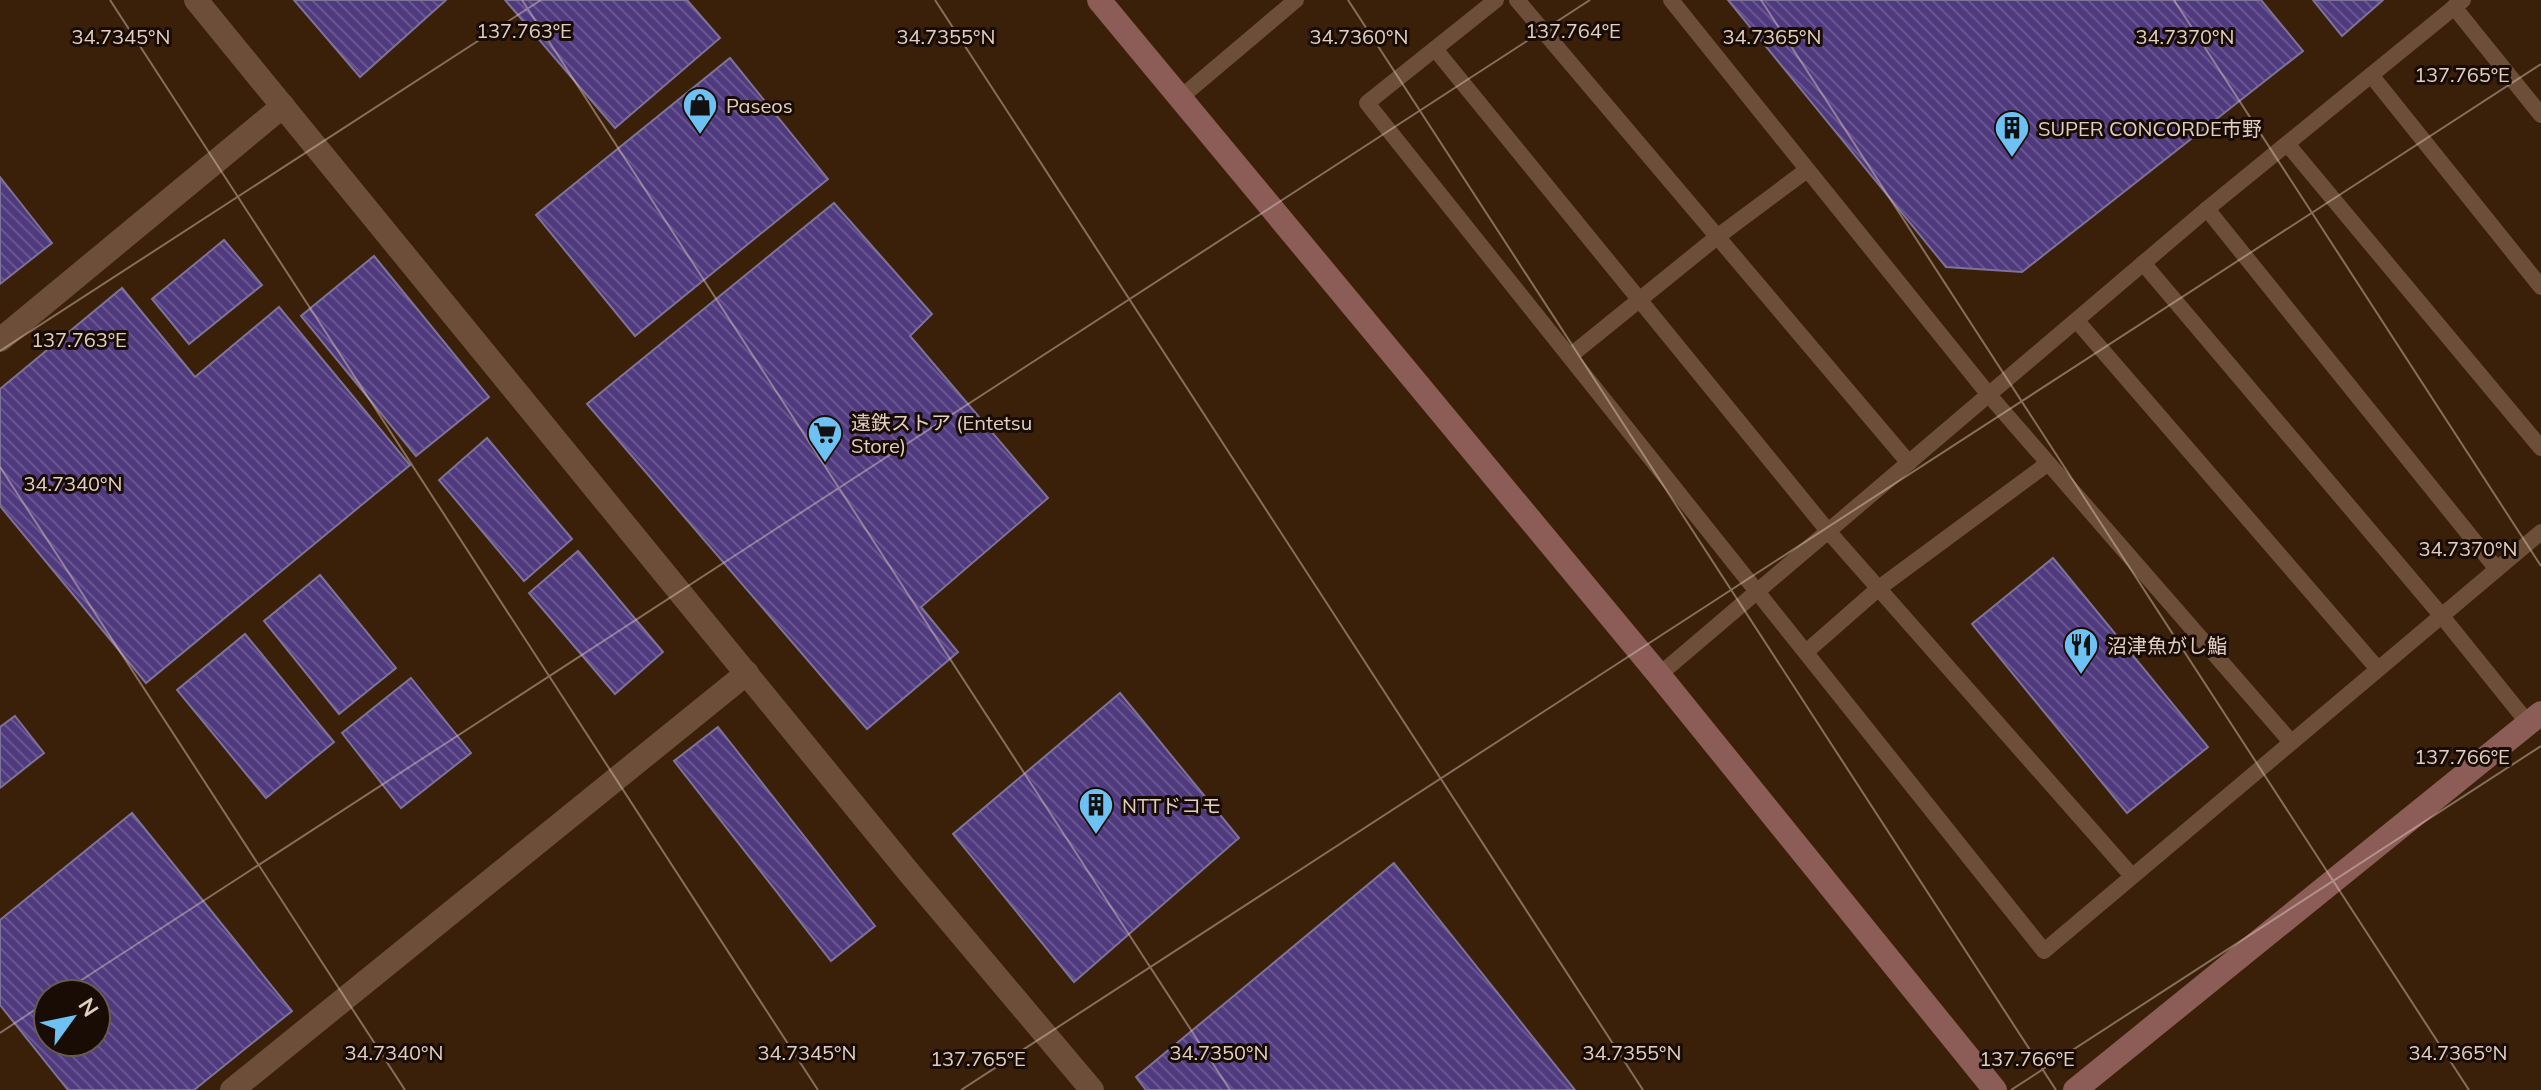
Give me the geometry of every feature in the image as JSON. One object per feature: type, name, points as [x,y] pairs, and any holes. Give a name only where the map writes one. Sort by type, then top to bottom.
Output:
[{"type":"street","points":[[196,0],[911,875],[1092,1090]]},
{"type":"street","points":[[1099,0],[1659,675],[1995,1090]]},
{"type":"street","points":[[0,340],[283,106]]},
{"type":"street","points":[[232,1090],[747,673]]},
{"type":"street","points":[[2075,1090],[2535,718]]},
{"type":"lane","points":[[1180,98],[1296,0]]},
{"type":"lane","points":[[1496,0],[1367,103],[2044,951],[2541,532]]},
{"type":"lane","points":[[1517,0],[1909,463]]},
{"type":"lane","points":[[1671,0],[1989,395],[2291,742]]},
{"type":"lane","points":[[1659,675],[2207,209],[2458,4],[2541,115]]},
{"type":"lane","points":[[1435,49],[1828,531],[2132,876]]},
{"type":"lane","points":[[2371,75],[2541,287]]},
{"type":"lane","points":[[2288,145],[2541,448]]},
{"type":"lane","points":[[1570,356],[1717,237],[1807,170]]},
{"type":"lane","points":[[2207,209],[2496,568]]},
{"type":"lane","points":[[2143,263],[2441,615],[2535,718]]},
{"type":"lane","points":[[2077,321],[2377,668]]},
{"type":"lane","points":[[1806,652],[1879,588],[2047,464]]},
{"type":"building","points":[[294,0],[446,0],[360,77]]},
{"type":"building","points":[[505,0],[687,0],[720,38],[615,128]]},
{"type":"building","name":"SUPER CONCORDE市野","points":[[1728,0],[2261,0],[2303,51],[2022,272],[1946,267]]},
{"type":"building","points":[[2313,0],[2383,0],[2342,36]]},
{"type":"building","points":[[730,58],[828,179],[635,336],[536,215]]},
{"type":"building","points":[[0,177],[52,243],[0,284]]},
{"type":"building","points":[[834,203],[932,314],[910,336],[1048,498],[921,607],[958,652],[867,729],[587,404]]},
{"type":"building","points":[[224,240],[262,285],[189,344],[152,299]]},
{"type":"building","points":[[374,256],[489,397],[416,456],[301,316]]},
{"type":"building","points":[[122,288],[195,377],[279,307],[410,465],[146,683],[0,506],[0,389]]},
{"type":"building","points":[[487,438],[572,539],[524,581],[439,480]]},
{"type":"building","points":[[578,551],[663,652],[615,694],[529,593]]},
{"type":"building","points":[[2053,558],[2208,747],[2127,813],[1972,624]]},
{"type":"building","points":[[320,575],[396,668],[339,714],[264,621]]},
{"type":"building","points":[[245,634],[334,742],[266,798],[177,690]]},
{"type":"building","points":[[411,678],[471,753],[401,808],[342,733]]},
{"type":"building","name":"NTTドコモ","points":[[1120,693],[1239,838],[1074,982],[953,834]]},
{"type":"building","points":[[15,716],[44,753],[0,788],[0,727]]},
{"type":"building","points":[[718,727],[875,926],[831,961],[674,761]]},
{"type":"building","points":[[132,813],[292,1011],[194,1090],[68,1090],[42,1058],[112,1058],[112,978],[32,978],[32,1045],[0,1005],[0,920]]},
{"type":"building","points":[[1394,863],[1575,1090],[1146,1090],[1136,1077]]},
{"type":"place","name":"Paseos","points":[[700,136]]},
{"type":"place","name":"SUPER CONCORDE市野","points":[[2012,159]]},
{"type":"place","name":"遠鉄ストア (Entetsu Store)","points":[[825,464]]},
{"type":"place","name":"沼津魚がし鮨","points":[[2081,676]]},
{"type":"place","name":"NTTドコモ","points":[[1096,836]]}]
